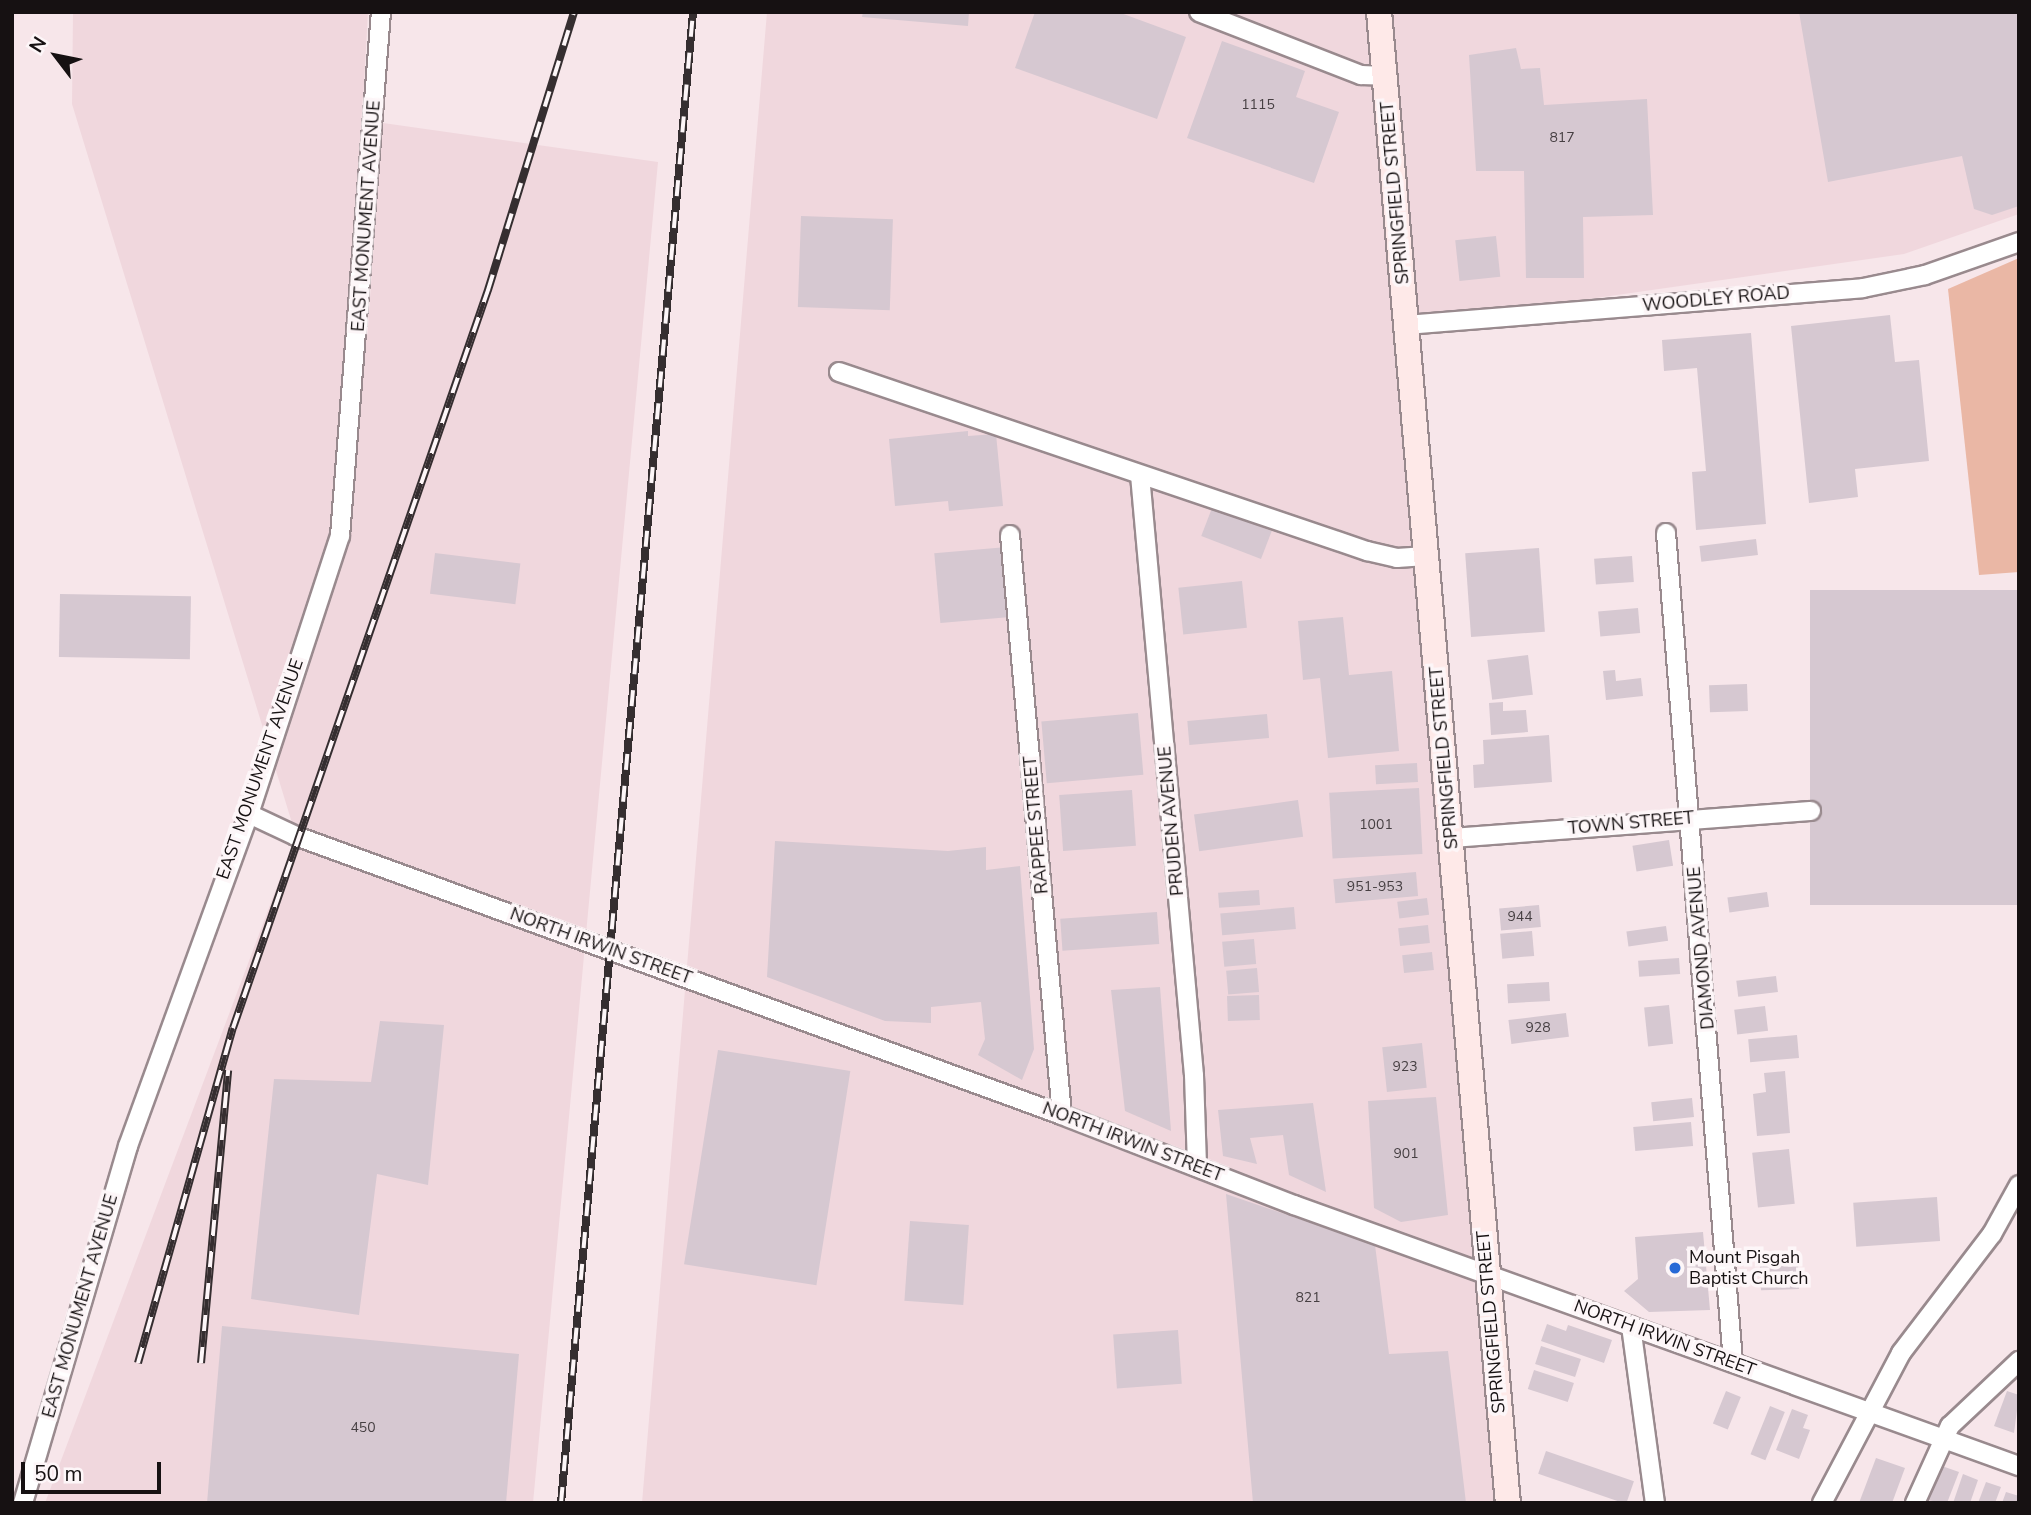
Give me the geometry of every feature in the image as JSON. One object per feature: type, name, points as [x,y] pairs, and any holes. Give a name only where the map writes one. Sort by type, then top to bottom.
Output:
[{"type":"main road","name":"SPRINGFIELD STREET","points":[[1379,12],[1508,1503]]},
{"type":"street","name":"EAST MONUMENT AVENUE","points":[[23,1503],[128,1146],[249,814],[340,536],[380,12]]},
{"type":"street","points":[[1199,12],[1361,75],[1386,76]]},
{"type":"street","name":"WOODLEY ROAD","points":[[1406,324],[1863,288],[1925,275],[2019,242]]},
{"type":"street","points":[[839,372],[1367,551],[1397,558],[1426,556]]},
{"type":"street","name":"PRUDEN AVENUE","points":[[1140,475],[1194,1075],[1197,1167]]},
{"type":"street","name":"DIAMOND AVENUE","points":[[1666,533],[1733,1362]]},
{"type":"street","name":"RAPPEE STREET","points":[[1010,535],[1062,1115]]},
{"type":"street","name":"TOWN STREET","points":[[1451,838],[1689,818],[1811,811]]},
{"type":"street","name":"NORTH IRWIN STREET","points":[[249,814],[296,836],[2019,1466]]},
{"type":"street","points":[[1822,1503],[1901,1353],[1992,1234],[2019,1185]]},
{"type":"street","points":[[1631,1326],[1655,1503]]},
{"type":"street","points":[[1915,1503],[1942,1438],[1950,1426],[2019,1361]]},
{"type":"shaded area","points":[[73,12],[368,12],[362,120],[658,162],[533,1503],[45,1503],[296,836],[72,104]]},
{"type":"shaded area","points":[[767,12],[2019,12],[2019,214],[1904,254],[1406,325],[1496,1503],[642,1503]]},
{"type":"shaded area","points":[[2019,258],[2019,572],[1979,575],[1948,289]]},
{"type":"building","points":[[863,12],[969,12],[968,26],[862,17]]},
{"type":"building","points":[[1035,12],[1118,12],[1186,37],[1157,119],[1015,68]]},
{"type":"building","points":[[1799,12],[2019,12],[2019,206],[1992,215],[1974,209],[1962,156],[1828,182]]},
{"type":"building","points":[[1222,41],[1305,71],[1296,97],[1339,112],[1314,183],[1187,138]]},
{"type":"building","points":[[1516,48],[1521,69],[1540,68],[1544,105],[1647,99],[1653,215],[1583,217],[1584,278],[1526,278],[1524,171],[1476,171],[1469,55]]},
{"type":"building","points":[[801,216],[893,219],[890,310],[798,307]]},
{"type":"building","points":[[1496,236],[1500,277],[1460,281],[1455,240]]},
{"type":"building","points":[[1890,315],[1895,362],[1919,360],[1929,461],[1855,469],[1858,497],[1809,503],[1791,326]]},
{"type":"building","points":[[1751,333],[1766,524],[1696,530],[1692,472],[1706,471],[1697,368],[1664,371],[1662,340]]},
{"type":"building","points":[[968,431],[968,436],[996,434],[1003,506],[949,511],[948,501],[895,506],[889,439]]},
{"type":"building","points":[[1212,508],[1272,531],[1261,559],[1201,536]]},
{"type":"building","points":[[1756,539],[1758,555],[1701,562],[1699,546]]},
{"type":"building","points":[[1007,547],[1013,617],[940,623],[934,553]]},
{"type":"building","points":[[1539,548],[1545,632],[1471,637],[1465,553]]},
{"type":"building","points":[[435,553],[520,563],[515,604],[430,594]]},
{"type":"building","points":[[1632,556],[1634,582],[1596,585],[1594,559]]},
{"type":"building","points":[[1242,581],[1247,628],[1183,634],[1178,588]]},
{"type":"building","points":[[1810,590],[2019,590],[2019,905],[1810,905]]},
{"type":"building","points":[[60,594],[191,596],[190,659],[59,657]]},
{"type":"building","points":[[1638,608],[1640,633],[1600,636],[1598,611]]},
{"type":"building","points":[[1343,617],[1349,675],[1392,671],[1399,751],[1328,758],[1320,678],[1303,680],[1298,621]]},
{"type":"building","points":[[1528,655],[1533,695],[1492,700],[1487,660]]},
{"type":"building","points":[[1615,670],[1616,681],[1641,678],[1643,696],[1606,700],[1603,671]]},
{"type":"building","points":[[1747,684],[1748,711],[1710,712],[1709,685]]},
{"type":"building","points":[[1503,702],[1503,711],[1526,710],[1528,732],[1491,735],[1489,703]]},
{"type":"building","points":[[1138,713],[1143,775],[1047,783],[1041,721]]},
{"type":"building","points":[[1267,714],[1269,738],[1189,745],[1187,721]]},
{"type":"building","points":[[1549,735],[1552,782],[1474,788],[1473,765],[1484,764],[1483,740]]},
{"type":"building","points":[[1417,763],[1418,782],[1376,784],[1375,765]]},
{"type":"building","points":[[1419,788],[1422,854],[1333,859],[1329,793]]},
{"type":"building","points":[[1132,790],[1136,846],[1063,851],[1059,795]]},
{"type":"building","points":[[1298,800],[1303,837],[1199,851],[1194,815]]},
{"type":"building","points":[[1669,840],[1673,866],[1637,871],[1632,846]]},
{"type":"building","points":[[775,841],[948,851],[986,847],[986,870],[1020,866],[1034,1049],[1022,1080],[978,1055],[985,1039],[981,1002],[931,1007],[931,1023],[885,1021],[767,977]]},
{"type":"building","points":[[1416,872],[1418,896],[1335,903],[1333,879]]},
{"type":"building","points":[[1259,890],[1260,905],[1219,908],[1218,893]]},
{"type":"building","points":[[1767,892],[1769,907],[1729,912],[1727,898]]},
{"type":"building","points":[[1427,898],[1429,915],[1399,919],[1397,902]]},
{"type":"building","points":[[1539,905],[1541,927],[1501,930],[1499,908]]},
{"type":"building","points":[[1294,907],[1296,929],[1222,935],[1220,913]]},
{"type":"building","points":[[1157,912],[1159,944],[1062,951],[1060,919]]},
{"type":"building","points":[[1428,925],[1430,943],[1400,946],[1398,928]]},
{"type":"building","points":[[1666,926],[1668,941],[1628,946],[1626,932]]},
{"type":"building","points":[[1532,931],[1534,956],[1502,959],[1500,934]]},
{"type":"building","points":[[1254,939],[1256,964],[1224,967],[1222,942]]},
{"type":"building","points":[[1432,952],[1434,970],[1404,973],[1402,955]]},
{"type":"building","points":[[1679,958],[1680,974],[1639,977],[1638,961]]},
{"type":"building","points":[[1257,968],[1259,992],[1228,995],[1226,971]]},
{"type":"building","points":[[1776,976],[1778,992],[1738,997],[1736,981]]},
{"type":"building","points":[[1549,982],[1550,1001],[1508,1003],[1507,984]]},
{"type":"building","points":[[1160,987],[1171,1131],[1125,1111],[1111,990]]},
{"type":"building","points":[[1259,995],[1260,1020],[1228,1021],[1227,996]]},
{"type":"building","points":[[1669,1005],[1673,1044],[1648,1046],[1644,1008]]},
{"type":"building","points":[[1765,1006],[1768,1031],[1737,1035],[1734,1010]]},
{"type":"building","points":[[1566,1013],[1569,1037],[1511,1044],[1508,1020]]},
{"type":"building","points":[[380,1021],[444,1025],[428,1185],[377,1174],[359,1315],[251,1299],[274,1079],[371,1082]]},
{"type":"building","points":[[1797,1035],[1799,1058],[1750,1062],[1748,1039]]},
{"type":"building","points":[[1422,1043],[1427,1088],[1387,1092],[1382,1047]]},
{"type":"building","points":[[718,1050],[850,1071],[816,1285],[684,1264]]},
{"type":"building","points":[[1785,1071],[1790,1133],[1757,1136],[1753,1094],[1766,1092],[1764,1073]]},
{"type":"building","points":[[1436,1097],[1448,1215],[1401,1222],[1374,1208],[1368,1101]]},
{"type":"building","points":[[1692,1098],[1694,1117],[1653,1121],[1651,1102]]},
{"type":"building","points":[[1313,1103],[1326,1192],[1289,1175],[1283,1135],[1250,1138],[1257,1164],[1223,1156],[1218,1110]]},
{"type":"building","points":[[1691,1122],[1693,1146],[1635,1151],[1633,1127]]},
{"type":"building","points":[[1789,1149],[1795,1204],[1758,1208],[1752,1153]]},
{"type":"building","points":[[1226,1194],[1375,1245],[1389,1354],[1448,1351],[1466,1503],[1253,1503]]},
{"type":"building","points":[[1937,1197],[1940,1241],[1856,1247],[1853,1203]]},
{"type":"building","points":[[910,1221],[969,1225],[963,1305],[904,1301]]},
{"type":"building","points":[[1703,1232],[1710,1310],[1649,1312],[1624,1291],[1638,1279],[1635,1237]]},
{"type":"building","points":[[1798,1261],[1799,1289],[1761,1290],[1760,1262]]},
{"type":"building","points":[[1547,1324],[1566,1331],[1568,1325],[1612,1340],[1604,1363],[1541,1341]]},
{"type":"building","points":[[222,1326],[519,1354],[506,1503],[207,1503]]},
{"type":"building","points":[[1178,1330],[1182,1384],[1117,1388],[1113,1335]]},
{"type":"building","points":[[1541,1346],[1581,1359],[1575,1377],[1535,1364]]},
{"type":"building","points":[[1534,1370],[1574,1383],[1568,1402],[1528,1389]]},
{"type":"building","points":[[1726,1391],[1741,1397],[1728,1429],[1713,1423]]},
{"type":"building","points":[[2007,1391],[2019,1395],[2014,1433],[1994,1426]]},
{"type":"building","points":[[1770,1406],[1785,1412],[1765,1460],[1751,1454]]},
{"type":"building","points":[[1792,1409],[1808,1415],[1803,1428],[1810,1430],[1799,1459],[1776,1450]]},
{"type":"building","points":[[1546,1451],[1634,1481],[1626,1503],[1623,1503],[1538,1474]]},
{"type":"building","points":[[1876,1458],[1905,1468],[1892,1503],[1859,1503]]},
{"type":"building","points":[[1939,1465],[1959,1472],[1947,1503],[1926,1500]]},
{"type":"building","points":[[1963,1474],[1978,1480],[1970,1503],[1953,1503]]},
{"type":"building","points":[[1986,1482],[2001,1487],[1995,1503],[1978,1503]]},
{"type":"building","points":[[2006,1492],[2019,1496],[2019,1503],[2002,1503]]},
{"type":"railway","points":[[138,1363],[233,1028],[488,290],[574,12]]},
{"type":"railway","points":[[561,1503],[693,12]]},
{"type":"railway","points":[[201,1363],[228,1070]]},
{"type":"place","name":"Mount Pisgah Baptist Church","points":[[1675,1268]]}]
